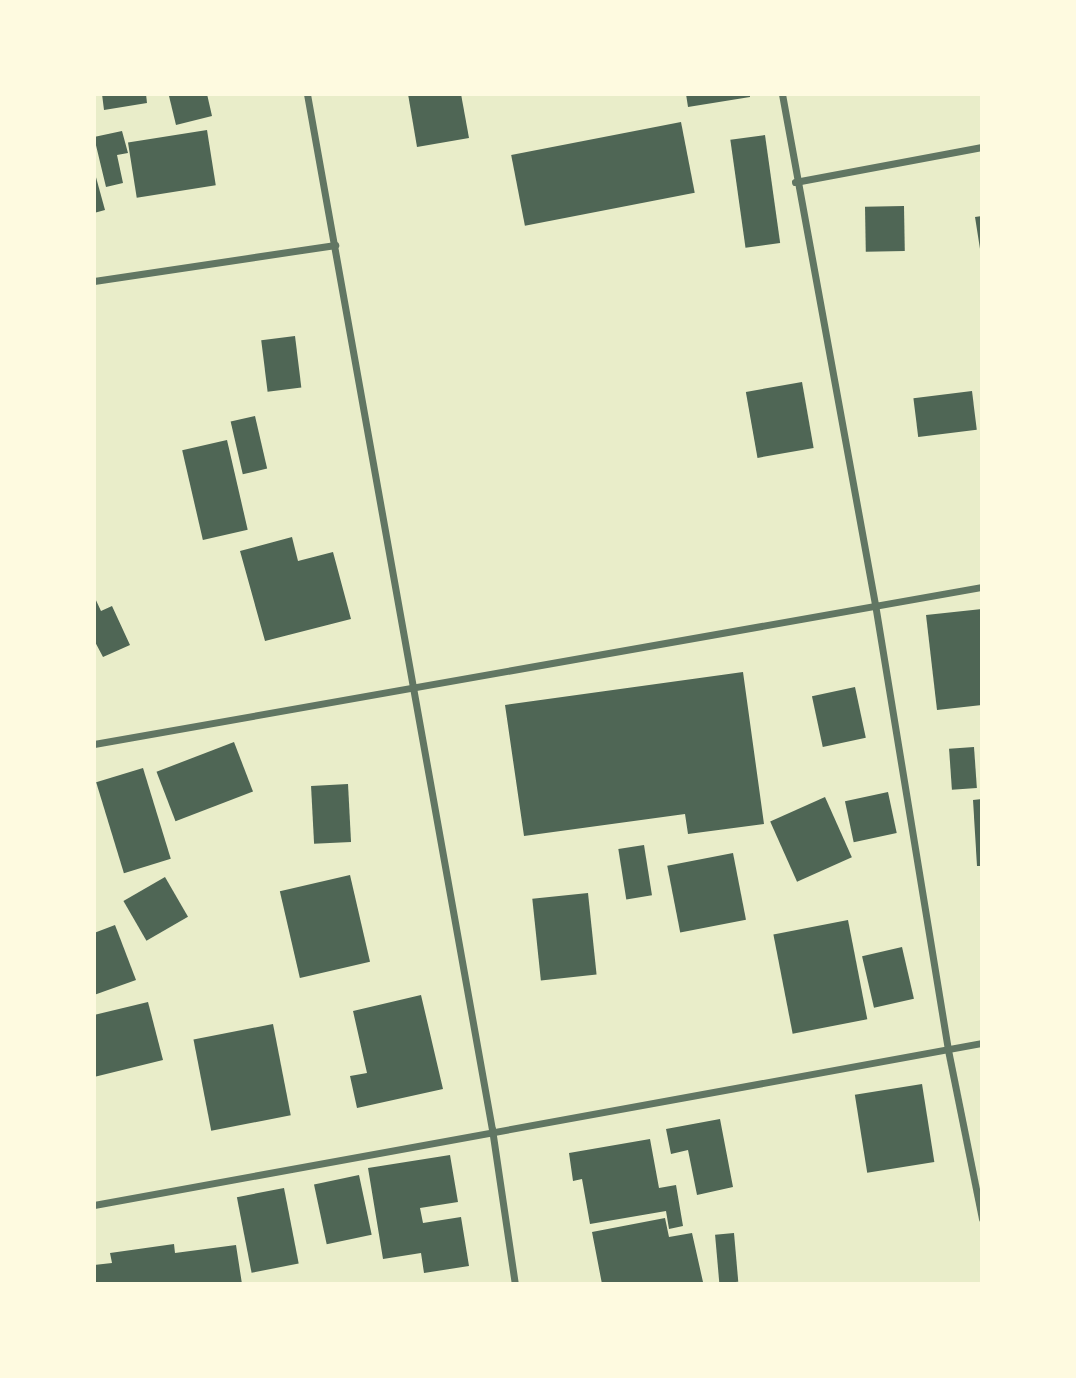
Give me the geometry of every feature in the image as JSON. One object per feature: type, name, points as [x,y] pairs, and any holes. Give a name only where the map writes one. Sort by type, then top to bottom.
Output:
[{"type":"street","points":[[307,94],[492,1129],[514,1283]]},
{"type":"street","points":[[782,94],[795,182],[875,604],[948,1050],[982,1219]]},
{"type":"street","points":[[795,182],[982,147]]},
{"type":"street","points":[[94,281],[335,245]]},
{"type":"street","points":[[94,744],[413,691],[982,586]]},
{"type":"street","points":[[94,1205],[492,1129],[982,1043]]},
{"type":"building","points":[[102,94],[146,94],[147,103],[104,110]]},
{"type":"building","points":[[207,94],[212,116],[176,125],[169,96]]},
{"type":"building","points":[[408,94],[461,94],[469,138],[417,147]]},
{"type":"building","points":[[686,94],[750,94],[750,97],[688,107]]},
{"type":"building","points":[[681,122],[695,193],[525,226],[511,155]]},
{"type":"building","points":[[207,130],[216,185],[137,198],[128,143]]},
{"type":"building","points":[[122,131],[128,153],[117,155],[123,183],[106,187],[94,137]]},
{"type":"building","points":[[765,135],[780,243],[746,248],[730,140]]},
{"type":"building","points":[[94,170],[105,210],[94,213]]},
{"type":"building","points":[[904,206],[905,251],[866,252],[865,207]]},
{"type":"building","points":[[982,216],[982,249],[980,249],[975,217]]},
{"type":"building","points":[[295,336],[301,388],[268,392],[261,340]]},
{"type":"building","points":[[802,382],[814,448],[758,458],[746,392]]},
{"type":"building","points":[[972,391],[977,430],[918,437],[913,398]]},
{"type":"building","points":[[255,416],[267,469],[243,474],[231,422]]},
{"type":"building","points":[[227,440],[248,530],[203,540],[182,450]]},
{"type":"building","points":[[292,537],[298,561],[333,552],[351,619],[265,641],[240,551]]},
{"type":"building","points":[[94,596],[101,611],[112,606],[130,645],[103,657],[94,640]]},
{"type":"building","points":[[982,609],[982,705],[937,710],[926,615]]},
{"type":"building","points":[[743,672],[764,824],[688,834],[685,814],[524,836],[505,705]]},
{"type":"building","points":[[855,687],[866,738],[823,747],[812,696]]},
{"type":"building","points":[[234,742],[253,791],[176,821],[157,772]]},
{"type":"building","points":[[974,747],[977,788],[952,790],[949,749]]},
{"type":"building","points":[[143,768],[171,859],[124,873],[96,782]]},
{"type":"building","points":[[348,784],[351,842],[314,844],[311,786]]},
{"type":"building","points":[[888,792],[897,833],[854,842],[845,801]]},
{"type":"building","points":[[825,797],[852,857],[797,882],[770,821]]},
{"type":"building","points":[[982,799],[982,866],[977,866],[973,800]]},
{"type":"building","points":[[644,845],[652,895],[626,899],[618,849]]},
{"type":"building","points":[[733,853],[746,920],[680,933],[667,866]]},
{"type":"building","points":[[350,875],[370,962],[300,978],[280,891]]},
{"type":"building","points":[[165,877],[188,917],[146,941],[123,901]]},
{"type":"building","points":[[588,893],[597,975],[541,980],[532,899]]},
{"type":"building","points":[[848,920],[867,1019],[793,1034],[773,935]]},
{"type":"building","points":[[115,925],[136,980],[94,995],[94,933]]},
{"type":"building","points":[[902,947],[914,999],[874,1008],[862,956]]},
{"type":"building","points":[[421,995],[443,1089],[357,1108],[350,1076],[367,1073],[353,1011]]},
{"type":"building","points":[[148,1002],[163,1060],[94,1077],[94,1015]]},
{"type":"building","points":[[273,1024],[291,1115],[211,1131],[193,1039]]},
{"type":"building","points":[[922,1084],[934,1162],[867,1173],[855,1095]]},
{"type":"building","points":[[720,1119],[733,1187],[697,1195],[688,1150],[671,1154],[666,1129]]},
{"type":"building","points":[[650,1139],[659,1188],[676,1185],[683,1226],[669,1229],[666,1211],[590,1224],[582,1179],[573,1181],[569,1153]]},
{"type":"building","points":[[450,1155],[458,1202],[420,1208],[423,1223],[461,1217],[469,1266],[424,1273],[421,1253],[383,1259],[368,1168]]},
{"type":"building","points":[[359,1175],[372,1235],[327,1244],[314,1185]]},
{"type":"building","points":[[284,1188],[299,1264],[252,1273],[237,1197]]},
{"type":"building","points":[[665,1218],[669,1237],[692,1233],[703,1282],[602,1284],[592,1232]]},
{"type":"building","points":[[734,1233],[738,1282],[719,1283],[715,1235]]},
{"type":"building","points":[[174,1244],[175,1253],[236,1245],[242,1284],[94,1284],[94,1265],[112,1263],[110,1253]]}]
